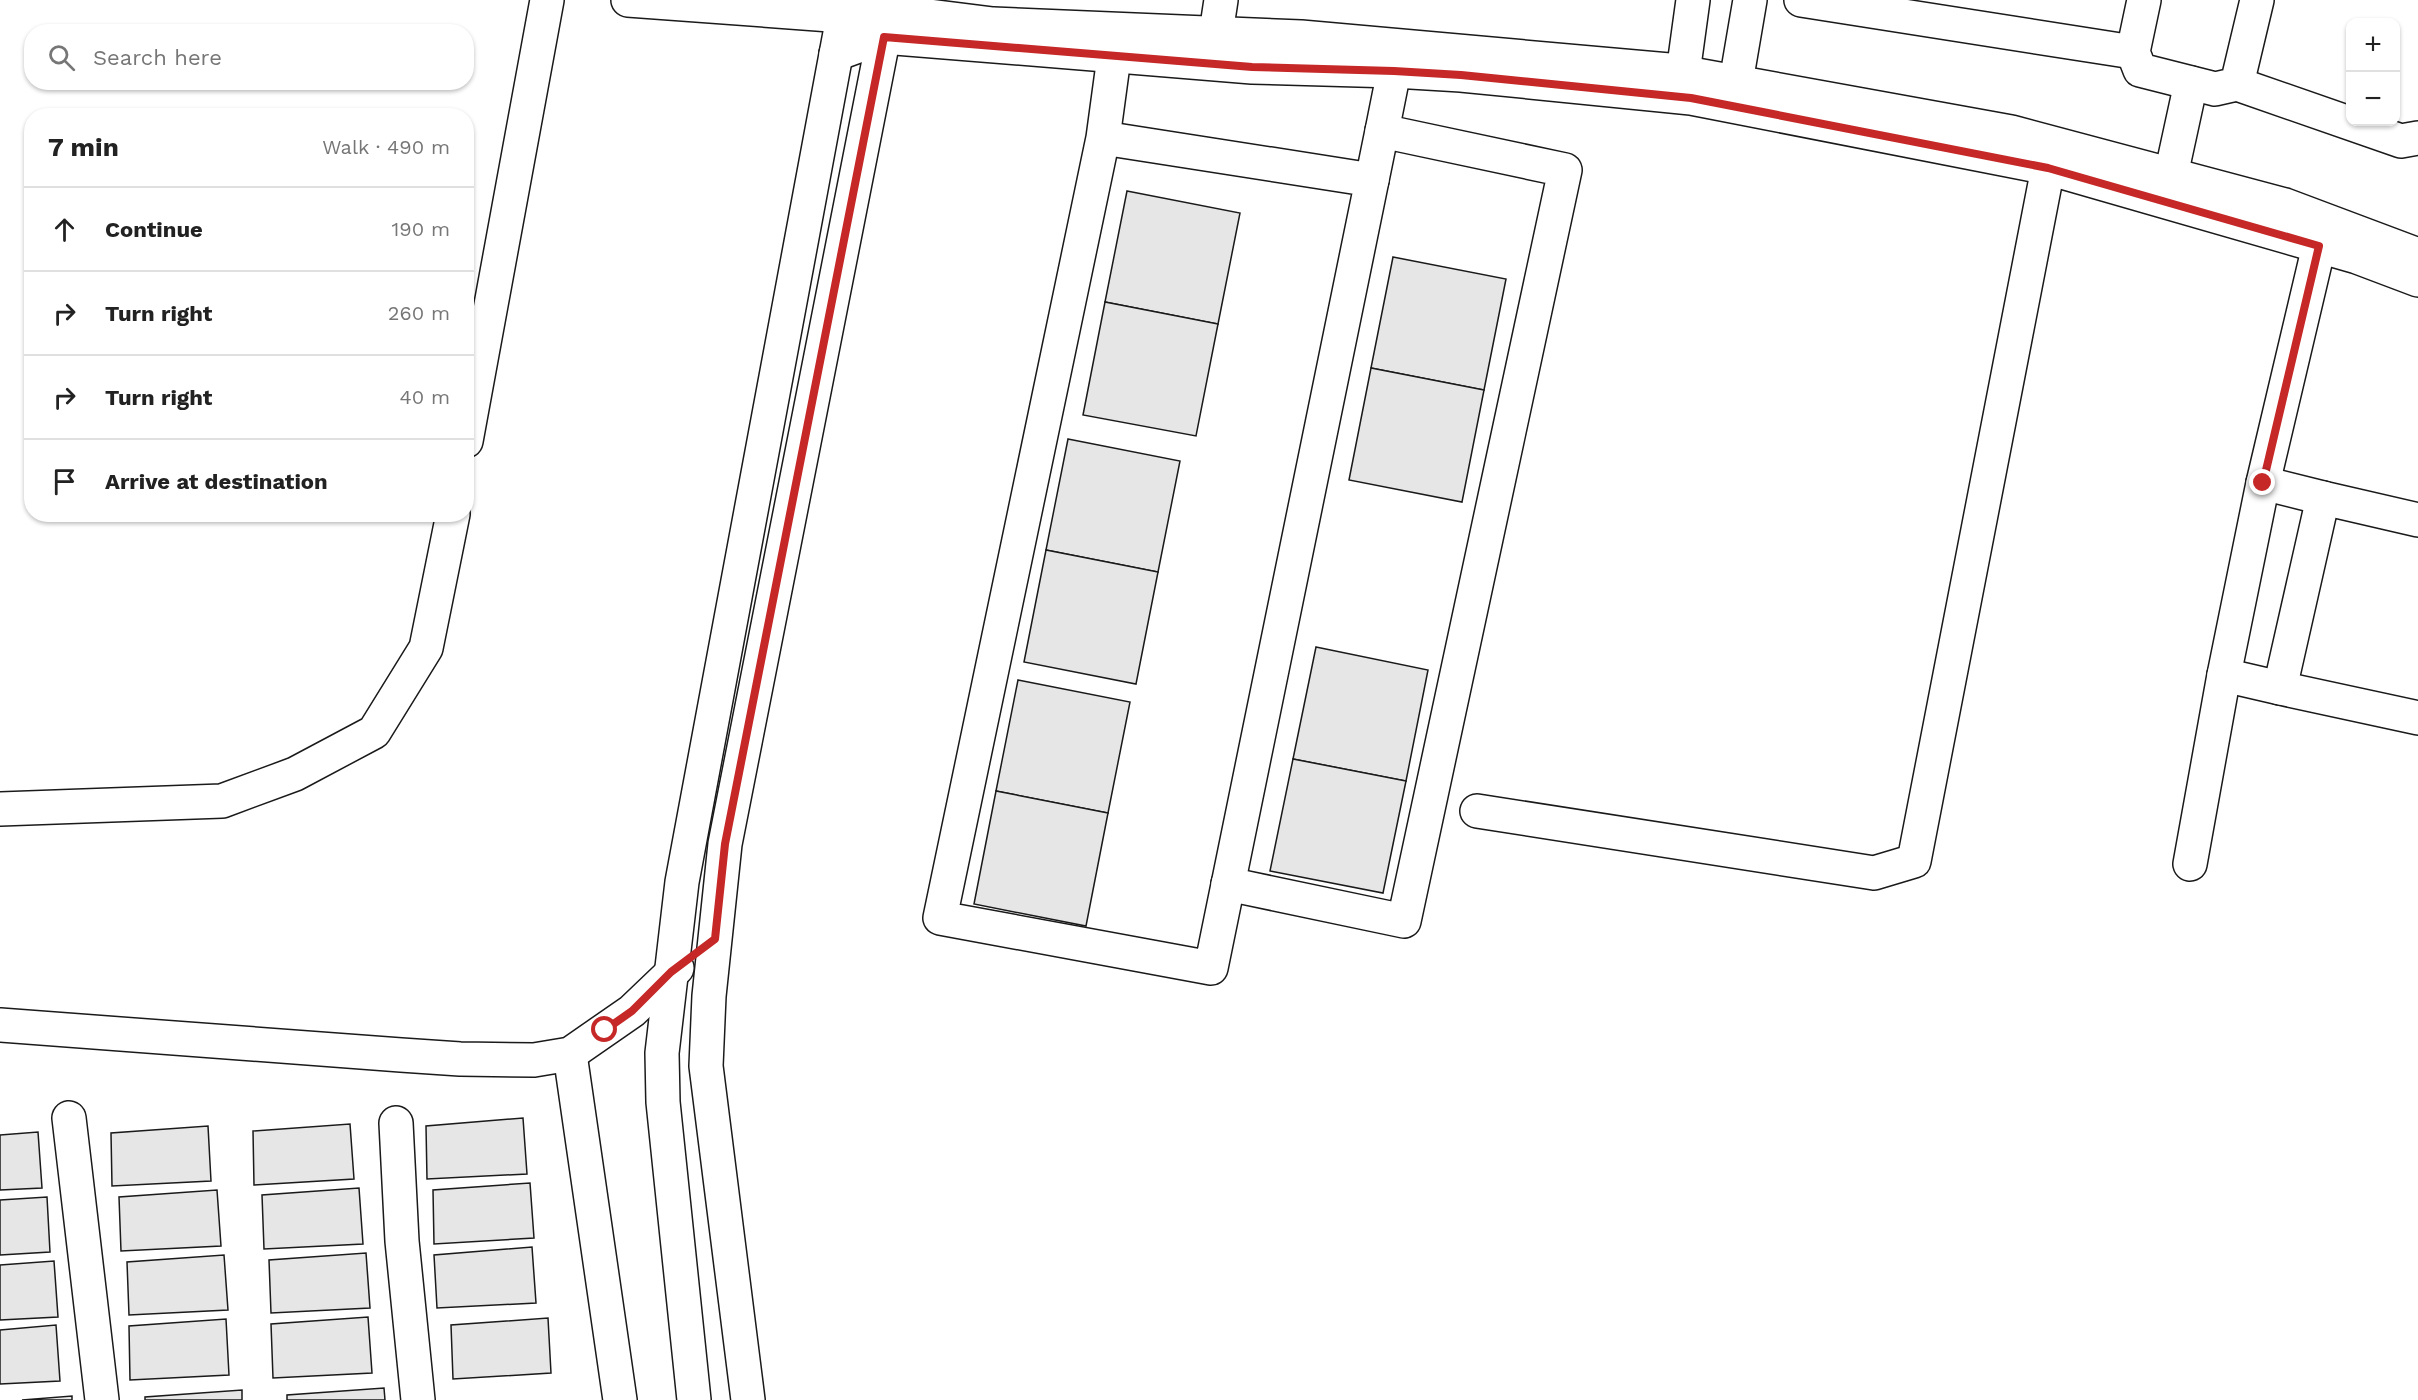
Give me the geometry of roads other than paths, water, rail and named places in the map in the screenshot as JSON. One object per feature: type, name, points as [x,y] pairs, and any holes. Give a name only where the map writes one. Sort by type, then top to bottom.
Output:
[{"type":"street","points":[[474,397],[547,0]]},
{"type":"street","points":[[628,0],[846,8],[1114,57],[1254,51],[1394,71],[1461,75],[1691,98],[2048,168],[2319,246],[2360,246],[2418,255]]},
{"type":"street","points":[[1216,33],[1221,0]]},
{"type":"street","points":[[1683,72],[1694,0]]},
{"type":"street","points":[[1736,82],[1750,0]]},
{"type":"street","points":[[1801,0],[2133,52]]},
{"type":"street","points":[[2144,0],[2133,52],[2140,70],[2215,89],[2237,84],[2401,141],[2418,138]]},
{"type":"street","points":[[2237,84],[2257,0]]},
{"type":"street","points":[[694,1400],[663,1102],[663,1053],[671,972],[682,882],[846,8]]},
{"type":"street","points":[[747,1400],[706,1066],[715,939],[725,844],[887,16]]},
{"type":"street","points":[[836,54],[887,16],[993,24],[1216,33],[1254,51],[1301,37],[1683,72],[2011,132],[2285,205],[2418,280]]},
{"type":"street","points":[[1114,57],[1103,138],[940,918],[1211,968],[1394,71]]},
{"type":"street","points":[[2171,175],[2191,83]]},
{"type":"street","points":[[1228,884],[1404,921],[1565,170],[1382,131]]},
{"type":"street","points":[[1103,138],[1372,180]]},
{"type":"street","points":[[1478,811],[1874,873],[1914,861],[2048,168]]},
{"type":"street","points":[[2190,864],[2224,675],[2263,483],[2319,246]]},
{"type":"street","points":[[2263,483],[2418,520]]},
{"type":"street","points":[[2280,688],[2323,498]]},
{"type":"street","points":[[0,808],[222,801],[295,774],[374,732],[426,648],[451,522]]},
{"type":"street","points":[[2224,675],[2418,718]]},
{"type":"street","points":[[0,1026],[460,1059],[534,1059],[570,1054],[632,1011],[671,972],[715,939]]},
{"type":"street","points":[[570,1054],[620,1400]]},
{"type":"street","points":[[69,1118],[102,1400]]},
{"type":"street","points":[[396,1123],[402,1241],[418,1400]]}]
